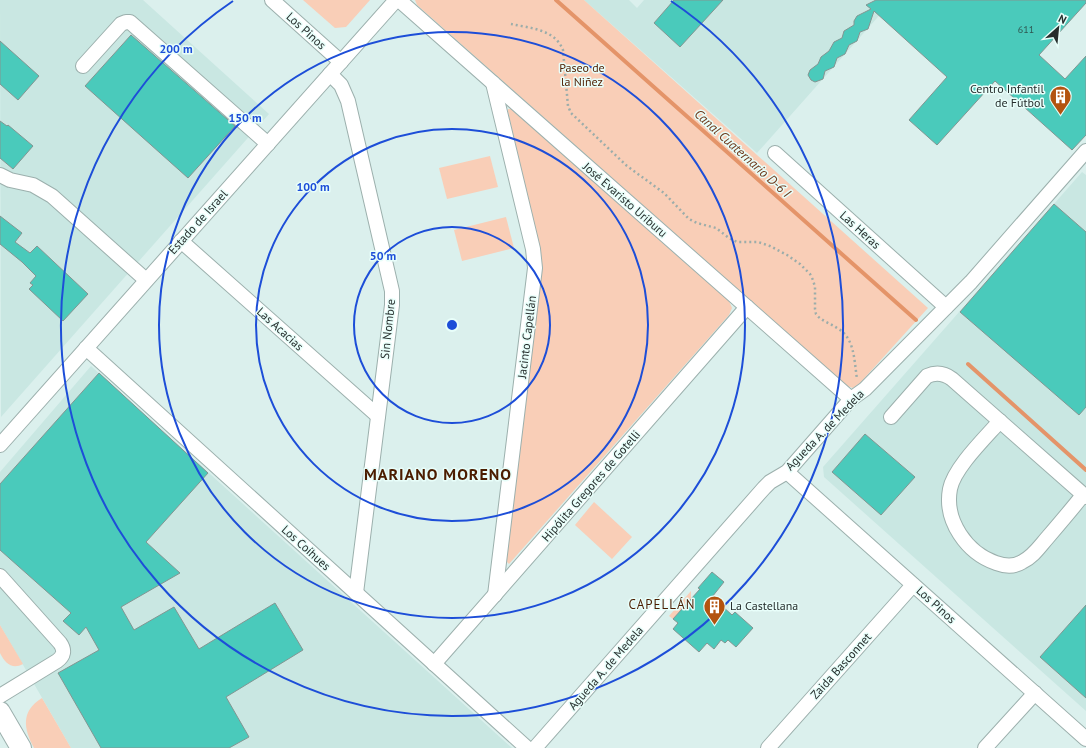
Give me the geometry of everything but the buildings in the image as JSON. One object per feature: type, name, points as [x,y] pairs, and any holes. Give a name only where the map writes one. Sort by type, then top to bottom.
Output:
[{"type":"highway","points":[[0,712],[21,748]]},
{"type":"street","name":"Los Pinos","points":[[272,0],[341,62]]},
{"type":"street","name":"Estado de Israel","points":[[0,445],[396,0]]},
{"type":"street","name":"José Evaristo Uriburu","points":[[399,0],[851,400]]},
{"type":"street","points":[[83,66],[121,24],[130,22],[268,144]]},
{"type":"street","name":"Sin Nombre","points":[[330,74],[341,85],[348,101],[391,285],[392,305],[356,593]]},
{"type":"street","name":"Jacinto Capellán","points":[[493,83],[533,249],[535,268],[495,595]]},
{"type":"street","name":"Agueda A. de Medela","points":[[535,748],[764,488],[770,482],[787,472],[851,400],[865,389],[970,282],[1086,151]]},
{"type":"street","name":"Las Heras","points":[[775,153],[946,307]]},
{"type":"street","points":[[0,175],[10,180],[33,185],[52,196],[146,280]]},
{"type":"street","name":"Las Acacias","points":[[182,241],[378,416]]},
{"type":"street","name":"Hipólita Gregores de Gotelli","points":[[434,664],[747,307]]},
{"type":"street","name":"Los Coíhues","points":[[86,348],[527,748]]},
{"type":"street","points":[[891,417],[924,379],[931,374],[940,373],[952,379],[1000,421],[1085,496],[1034,553],[1021,563],[1013,566],[1003,565],[977,553],[962,538],[952,519],[949,504],[952,482],[960,468],[1000,421]]},
{"type":"street","name":"Los Pinos","points":[[787,472],[1086,739]]},
{"type":"street","points":[[0,576],[60,643],[64,650],[62,657],[57,661],[0,696]]},
{"type":"street","name":"Zaida Basconnet","points":[[768,748],[913,585]]},
{"type":"street","points":[[985,748],[1035,693]]},
{"type":"path","points":[[511,24],[549,33],[559,43],[563,50],[568,106],[571,114],[627,166],[660,189],[685,216],[697,223],[716,228],[735,241],[758,242],[770,246],[787,255],[807,271],[814,284],[816,314],[844,332],[850,339],[858,385]]},
{"type":"shaded area","points":[[0,0],[143,0],[269,114],[1,417]]},
{"type":"shaded area","points":[[584,0],[629,0],[637,8],[644,0],[893,0],[757,153]]},
{"type":"shaded area","points":[[1082,172],[1086,175],[1086,711],[824,477],[823,467]]},
{"type":"shaded area","points":[[91,366],[512,748],[71,748],[0,625],[0,472]]},
{"type":"green space","points":[[303,0],[370,0],[346,27],[335,28]]},
{"type":"green space","name":"Paseo de la Niñez","points":[[415,0],[584,0],[928,308],[860,383],[853,388],[847,386],[417,5]]},
{"type":"green space","points":[[508,109],[511,109],[729,301],[732,308],[729,315],[509,564],[506,561],[542,266],[541,253]]},
{"type":"green space","points":[[490,156],[498,187],[447,199],[439,168]]},
{"type":"green space","points":[[506,217],[514,248],[462,261],[454,230]]},
{"type":"green space","points":[[594,502],[632,537],[612,559],[575,525]]},
{"type":"green space","points":[[691,591],[691,599],[673,619],[669,616]]},
{"type":"green space","points":[[0,625],[23,664],[19,666],[12,666],[2,657],[0,653]]},
{"type":"green space","points":[[42,698],[71,748],[34,748],[30,741],[26,727],[26,720],[30,708]]},
{"type":"waterway","name":"Canal Cuaternario D-6 I","points":[[556,0],[916,320]]},
{"type":"waterway","name":"Canal Cuaternario D-6 I","points":[[968,364],[1086,470]]},
{"type":"place","name":"Centro Infantil de Fútbol","points":[[1060,116]]},
{"type":"place","name":"La Castellana","points":[[714,626]]},
{"type":"district","name":"MARIANO MORENO","points":[[438,474]]},
{"type":"district","name":"CAPELLÁN","points":[[662,604]]}]
